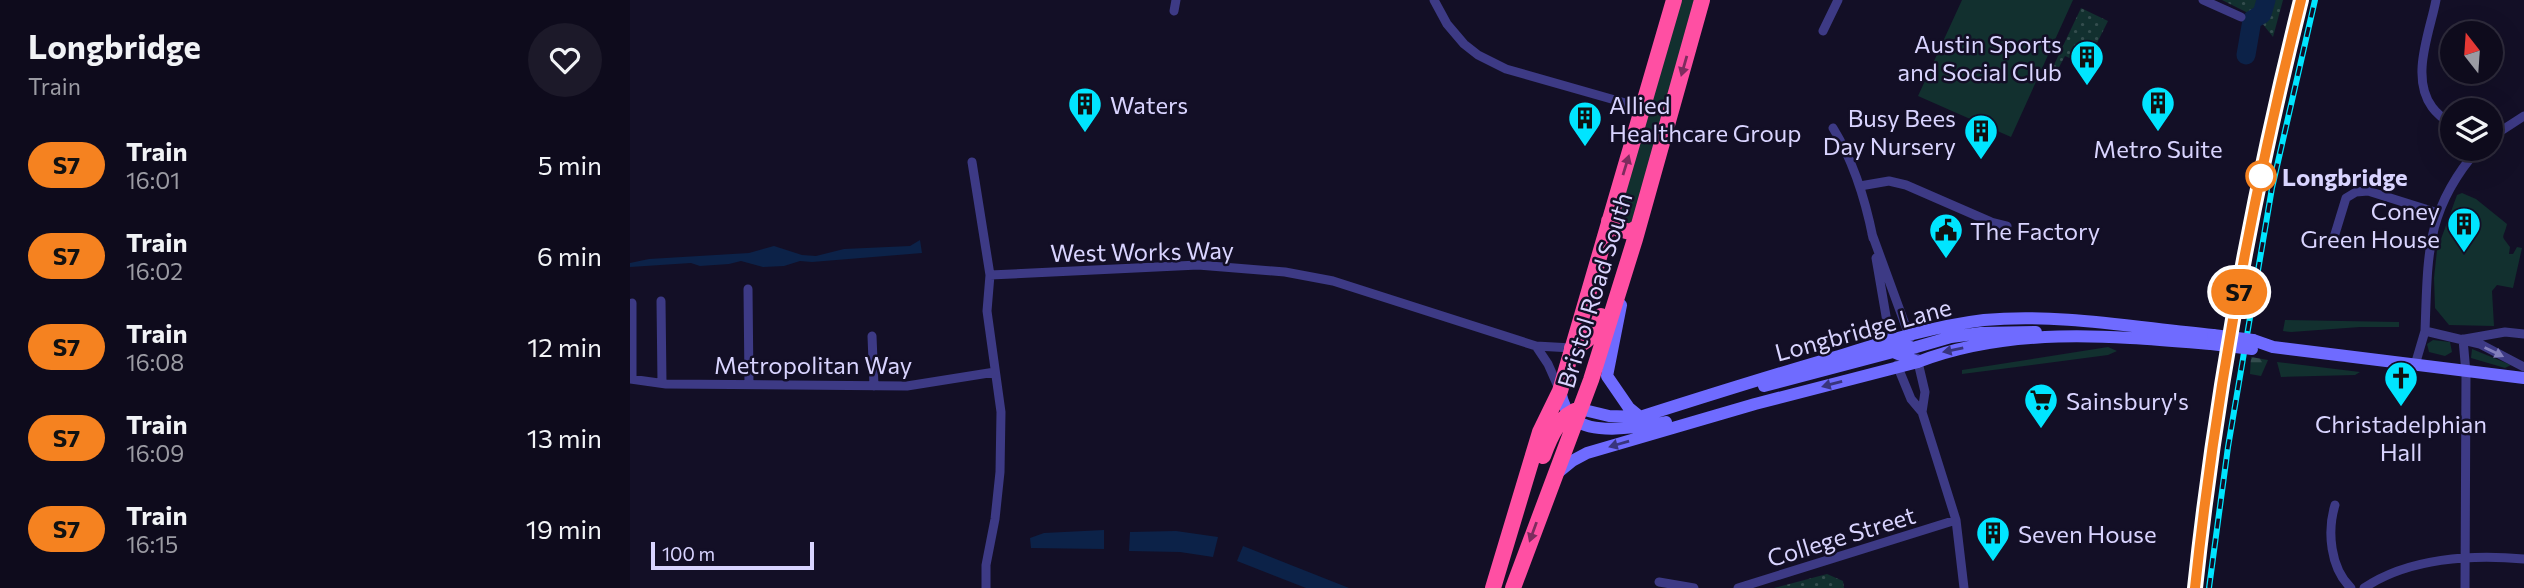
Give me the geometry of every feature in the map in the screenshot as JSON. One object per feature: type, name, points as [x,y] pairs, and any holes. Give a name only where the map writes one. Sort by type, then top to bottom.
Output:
[{"type":"highway","name":"Bristol Road South","points":[[1493,588],[1540,432],[1560,391],[1674,0]]},
{"type":"highway","name":"Bristol Road South","points":[[1513,588],[1620,288],[1702,0]]},
{"type":"highway","points":[[1609,221],[1619,229],[1630,232],[1638,227]]},
{"type":"highway","points":[[1572,348],[1585,344],[1597,331],[1615,278],[1627,265]]},
{"type":"highway","points":[[1509,534],[1521,515],[1550,438],[1575,414]]},
{"type":"street","points":[[1174,11],[1176,0]]},
{"type":"street","points":[[1434,0],[1447,24],[1464,44],[1478,55],[1506,69],[1643,108]]},
{"type":"street","points":[[1823,32],[1838,0]]},
{"type":"street","points":[[2203,0],[2241,17]]},
{"type":"street","points":[[2437,0],[2424,56],[2422,84],[2432,108],[2440,115]]},
{"type":"street","points":[[2503,130],[2524,116]]},
{"type":"street","points":[[1833,128],[1851,160],[1860,186],[1872,234],[1891,346],[1911,399],[1922,412],[1956,520],[1964,588]]},
{"type":"street","points":[[2415,365],[2425,331],[2428,249],[2438,213],[2467,161]]},
{"type":"street","points":[[972,162],[990,275],[987,311],[1001,412],[1000,472],[986,565],[986,588]]},
{"type":"street","points":[[1860,186],[1889,181],[1906,185],[1991,222],[2007,226]]},
{"type":"street","points":[[2335,234],[2346,198],[2356,192],[2368,191],[2438,213]]},
{"type":"street","points":[[1872,234],[1918,362],[1925,392],[1922,412]]},
{"type":"street","name":"West Works Way","points":[[990,275],[1198,265],[1285,271],[1333,281],[1536,346],[1572,348]]},
{"type":"street","points":[[1620,288],[1621,304],[1607,376],[1629,408],[1640,417]]},
{"type":"street","points":[[748,289],[749,384]]},
{"type":"street","points":[[661,301],[662,383]]},
{"type":"street","points":[[631,379],[632,303]]},
{"type":"street","name":"Longbridge Lane","points":[[1911,341],[1936,327],[2019,318],[2118,324],[2212,340],[2524,378]]},
{"type":"street","name":"Longbridge Lane","points":[[1911,341],[1981,333],[2073,331],[2104,335]]},
{"type":"street","points":[[2425,331],[2480,344],[2524,368]]},
{"type":"street","points":[[2463,339],[2505,332],[2524,334]]},
{"type":"street","points":[[872,336],[874,386]]},
{"type":"street","name":"Longbridge Lane","points":[[1553,477],[1572,461],[1587,453],[1755,404],[1918,362],[1943,352],[1979,345],[2074,336],[2212,340]]},
{"type":"street","points":[[2463,339],[2466,373],[2465,588]]},
{"type":"street","points":[[1891,346],[1911,341]]},
{"type":"street","points":[[1536,346],[1575,414]]},
{"type":"street","points":[[1891,346],[1918,362]]},
{"type":"street","name":"Longbridge Lane","points":[[1575,414],[1640,417],[1891,346]]},
{"type":"street","name":"Metropolitan Way","points":[[631,379],[662,383],[907,386],[995,372]]},
{"type":"street","name":"Longbridge Lane","points":[[1575,414],[1602,428],[1638,428],[1755,404]]},
{"type":"street","points":[[2335,505],[2330,520],[2330,540],[2346,583],[2351,588]]},
{"type":"street","name":"College Street","points":[[1738,588],[1956,520]]},
{"type":"street","points":[[2364,588],[2393,572],[2420,564],[2467,559],[2524,559]]},
{"type":"street","points":[[1659,582],[1694,588]]},
{"type":"green space","points":[[1679,0],[1697,0],[1633,224],[1628,226],[1618,220]]},
{"type":"green space","points":[[1962,0],[2073,0],[2011,137],[1918,96]]},
{"type":"green space","points":[[2222,0],[2283,0],[2273,37],[2258,18]]},
{"type":"green space","points":[[2081,8],[2108,21],[2088,61],[2083,59],[2081,63],[2065,56],[2057,71],[2052,69]]},
{"type":"green space","points":[[2462,193],[2476,199],[2507,224],[2503,237],[2510,247],[2509,254],[2513,254],[2517,247],[2522,248],[2513,288],[2497,285],[2492,291],[2494,326],[2449,325],[2435,308],[2437,250],[2457,195]]},
{"type":"green space","points":[[2285,320],[2399,322],[2399,327],[2291,332],[2283,331]]},
{"type":"green space","points":[[2433,340],[2450,342],[2452,352],[2445,356],[2429,352],[2427,344]]},
{"type":"green space","points":[[2108,347],[2117,351],[2108,355],[1962,374],[1962,370]]},
{"type":"green space","points":[[2472,349],[2511,365],[2505,368],[2471,358]]},
{"type":"green space","points":[[2251,357],[2268,360],[2261,376],[2250,374]]},
{"type":"green space","points":[[2277,362],[2360,372],[2355,375],[2281,377]]},
{"type":"green space","points":[[1827,574],[1843,581],[1844,588],[1774,588]]},
{"type":"water","points":[[920,240],[922,253],[800,261],[784,266],[763,267],[741,261],[700,266],[691,263],[630,267],[630,263],[649,259],[749,253],[774,246],[802,255],[816,256],[844,249],[910,246]]},
{"type":"water","points":[[1104,530],[1104,549],[1031,548],[1030,538],[1044,533]]},
{"type":"water","points":[[1176,531],[1218,537],[1213,557],[1180,552],[1129,551],[1130,532]]},
{"type":"water","points":[[1243,546],[1349,588],[1306,588],[1237,561]]},
{"type":"waterway","points":[[2246,55],[2252,20],[2262,14],[2266,0]]},
{"type":"railway","points":[[2195,588],[2214,440],[2238,292],[2267,145],[2301,0]]},
{"type":"railway","points":[[2209,588],[2228,447],[2272,188],[2315,0]]},
{"type":"train","name":"S7","points":[[2195,588],[2217,420],[2234,320],[2277,97],[2301,0]]},
{"type":"place","name":"Austin Sports and Social Club","points":[[2087,87]]},
{"type":"place","name":"Metro Suite","points":[[2158,133]]},
{"type":"place","name":"Waters","points":[[1085,134]]},
{"type":"place","name":"Allied Healthcare Group","points":[[1585,148]]},
{"type":"place","name":"Busy Bees Day Nursery","points":[[1981,161]]},
{"type":"place","name":"Longbridge","points":[[2261,176]]},
{"type":"place","name":"Coney Green House","points":[[2464,254]]},
{"type":"place","name":"The Factory","points":[[1946,260]]},
{"type":"place","name":"Christadelphian Hall","points":[[2401,408]]},
{"type":"place","name":"Sainsbury's","points":[[2041,430]]},
{"type":"place","name":"Seven House","points":[[1993,563]]}]
